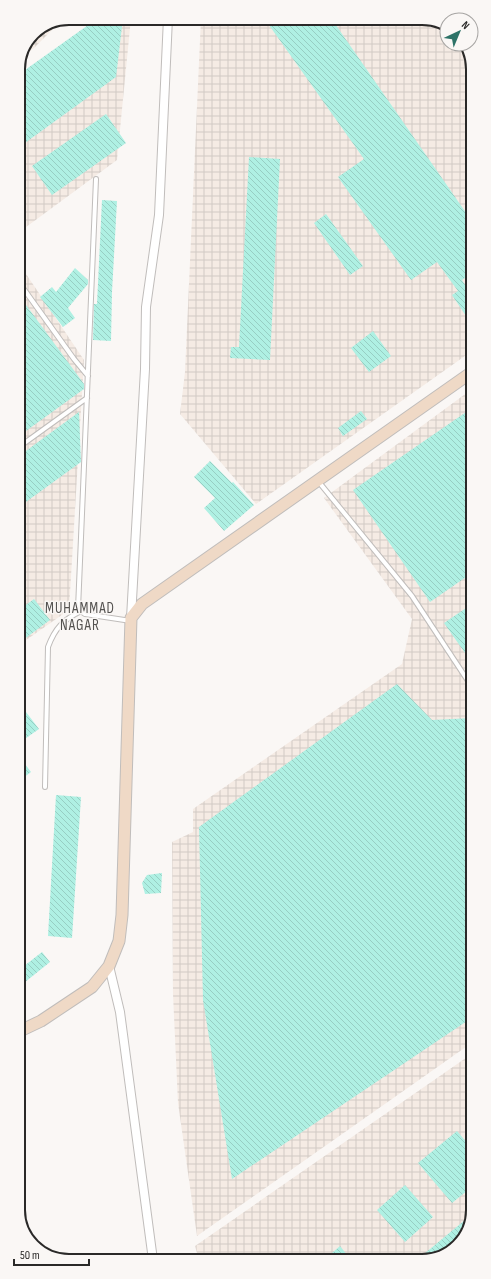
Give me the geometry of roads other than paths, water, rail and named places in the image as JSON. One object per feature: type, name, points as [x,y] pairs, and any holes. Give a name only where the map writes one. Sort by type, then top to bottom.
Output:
[{"type":"street","points":[[25,1029],[41,1021],[92,987],[109,966],[120,941],[131,619],[145,369],[146,307],[159,214],[168,25]]},
{"type":"street","points":[[131,619],[142,604],[466,376]]},
{"type":"street","points":[[109,966],[120,1012],[152,1254]]},
{"type":"lane","points":[[96,178],[78,609],[85,614],[131,619]]},
{"type":"lane","points":[[25,291],[88,376]]},
{"type":"lane","points":[[25,442],[87,398]]},
{"type":"lane","points":[[318,480],[412,596],[466,678]]},
{"type":"lane","points":[[46,787],[48,647],[53,635],[60,625],[81,611]]},
{"type":"district","name":"MUHAMMAD NAGAR","points":[[80,616]]}]
